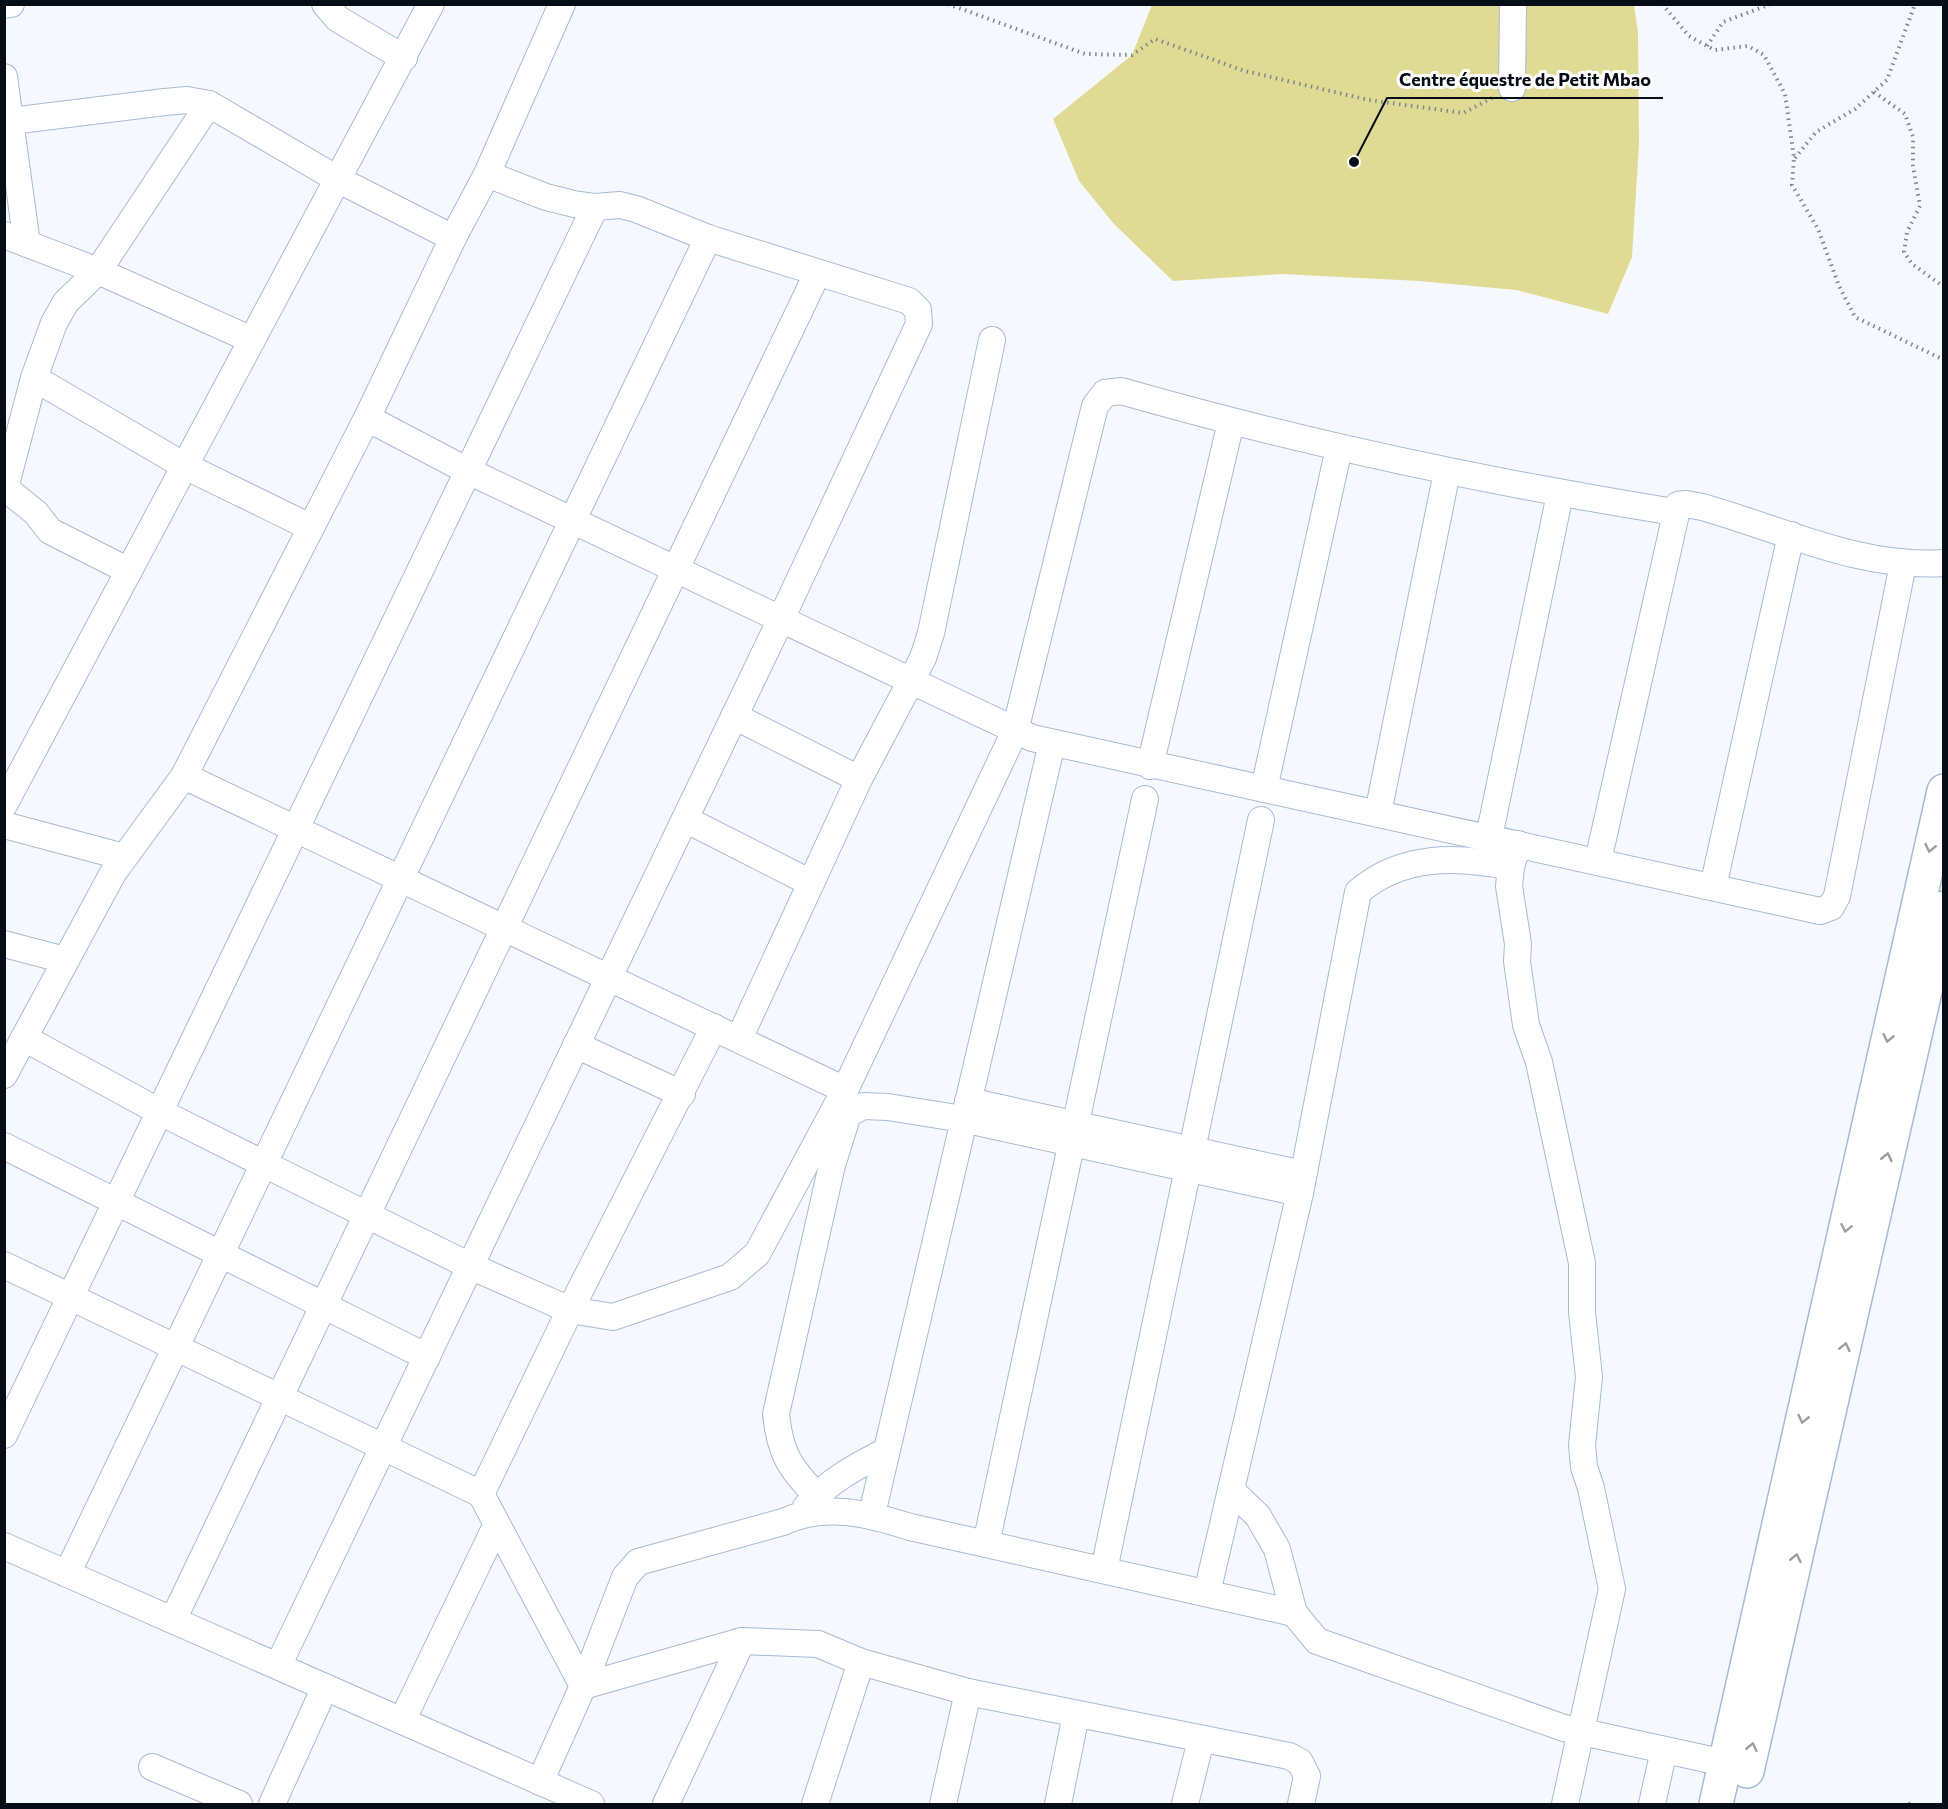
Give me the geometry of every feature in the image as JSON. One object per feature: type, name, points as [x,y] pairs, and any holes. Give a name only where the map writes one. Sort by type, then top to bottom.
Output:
[{"type":"highway","points":[[1716,1804],[1944,790]]},
{"type":"highway","points":[[1739,1804],[1944,908]]},
{"type":"street","points":[[4,5],[10,4]]},
{"type":"street","points":[[325,4],[338,19],[404,58]]},
{"type":"street","points":[[4,805],[183,465],[339,180],[431,4]]},
{"type":"street","points":[[7,1066],[124,857],[184,776],[367,418],[453,238],[487,174],[562,4]]},
{"type":"street","points":[[1512,88],[1513,4]]},
{"type":"street","points":[[4,77],[11,121],[16,239],[98,271],[252,340]]},
{"type":"street","points":[[11,121],[187,100],[209,104],[339,180],[453,238]]},
{"type":"street","points":[[129,571],[50,531],[36,513],[5,489],[34,378],[54,323],[66,302],[98,271],[209,104]]},
{"type":"street","points":[[278,1666],[781,619],[919,324],[918,310],[909,301],[708,238],[636,209],[620,205],[595,207],[546,197],[487,174]]},
{"type":"street","points":[[4,1435],[595,207]]},
{"type":"street","points":[[67,1574],[708,238]]},
{"type":"street","points":[[173,1620],[817,274]]},
{"type":"street","points":[[739,1039],[860,779],[923,658],[931,633],[992,340]]},
{"type":"street","points":[[34,378],[183,465],[310,527]]},
{"type":"street","points":[[554,1347],[614,1317],[730,1277],[746,1266],[757,1254],[845,1090],[1016,731],[1095,406],[1105,393],[1121,392],[1231,422],[1447,472],[1560,494],[1674,512]]},
{"type":"street","points":[[367,418],[468,471],[1016,731],[1052,743],[1150,766],[1489,837],[1514,856]]},
{"type":"street","points":[[1150,766],[1231,422]]},
{"type":"street","points":[[1264,789],[1339,448]]},
{"type":"street","points":[[1378,813],[1447,472]]},
{"type":"street","points":[[1489,837],[1560,494]]},
{"type":"street","points":[[1598,861],[1677,505],[1686,504],[1854,554],[1904,564],[1944,563]]},
{"type":"street","points":[[1713,887],[1791,535]]},
{"type":"street","points":[[1207,1593],[1302,1183],[1358,892],[1371,881],[1414,862],[1514,856],[1598,861],[1820,911],[1831,907],[1837,896],[1904,564]]},
{"type":"street","points":[[734,716],[860,779]]},
{"type":"street","points":[[872,1514],[1052,743]]},
{"type":"street","points":[[184,776],[845,1090]]},
{"type":"street","points":[[986,1544],[1144,799]]},
{"type":"street","points":[[685,819],[811,883]]},
{"type":"street","points":[[1104,1570],[1261,820]]},
{"type":"street","points":[[4,825],[124,857]]},
{"type":"street","points":[[1514,856],[1511,907],[1526,1025],[1539,1062],[1582,1263],[1582,1312],[1588,1377],[1582,1445],[1584,1467],[1592,1488],[1612,1589],[1565,1804]]},
{"type":"street","points":[[4,944],[65,960]]},
{"type":"street","points":[[481,1494],[570,1310],[682,1094],[714,1027]]},
{"type":"street","points":[[24,1038],[160,1112],[470,1266],[570,1310],[614,1317]]},
{"type":"street","points":[[576,1045],[682,1094]]},
{"type":"street","points":[[1294,1613],[910,1527],[872,1514],[827,1511],[808,1504],[779,1442],[776,1414],[840,1131],[848,1114],[863,1106],[965,1110],[1302,1183]]},
{"type":"street","points":[[4,1146],[427,1357]]},
{"type":"street","points":[[4,1265],[481,1494],[583,1686]]},
{"type":"street","points":[[540,1782],[583,1686],[625,1577],[638,1562],[783,1522],[842,1475],[886,1450]]},
{"type":"street","points":[[1231,1491],[1258,1516],[1276,1549],[1294,1613],[1317,1641],[1582,1732],[1725,1763]]},
{"type":"street","points":[[402,1721],[496,1526]]},
{"type":"street","points":[[4,1546],[540,1782],[565,1799],[591,1804]]},
{"type":"street","points":[[583,1686],[742,1641],[818,1644],[861,1662],[969,1692],[1289,1756],[1300,1762],[1307,1776],[1301,1804]]},
{"type":"street","points":[[666,1804],[742,1641]]},
{"type":"street","points":[[815,1804],[861,1662]]},
{"type":"street","points":[[272,1804],[324,1687]]},
{"type":"street","points":[[943,1804],[969,1692]]},
{"type":"street","points":[[1058,1804],[1076,1714]]},
{"type":"street","points":[[1185,1804],[1201,1740]]},
{"type":"street","points":[[1652,1804],[1664,1750]]},
{"type":"street","points":[[152,1767],[238,1804]]},
{"type":"path","points":[[948,4],[1085,54],[1132,55],[1155,39],[1245,71],[1369,100],[1463,113],[1512,88]]},
{"type":"path","points":[[1662,4],[1689,36],[1707,46],[1715,50],[1748,46],[1764,55],[1785,94],[1794,158],[1792,185],[1818,229],[1839,286],[1856,317],[1944,360]]},
{"type":"path","points":[[1707,46],[1723,22],[1771,4]]},
{"type":"path","points":[[1794,158],[1816,132],[1856,109],[1887,80],[1898,56],[1915,4]]},
{"type":"path","points":[[1874,92],[1905,114],[1913,137],[1913,166],[1920,206],[1907,232],[1904,252],[1912,264],[1944,287]]},
{"type":"shaded area","points":[[1152,5],[1634,5],[1638,33],[1639,143],[1632,257],[1608,314],[1516,290],[1419,281],[1282,274],[1173,281],[1114,224],[1079,181],[1053,119],[1132,55]]},
{"type":"place","name":"Centre équestre de Petit Mbao","points":[[1354,162]]}]
